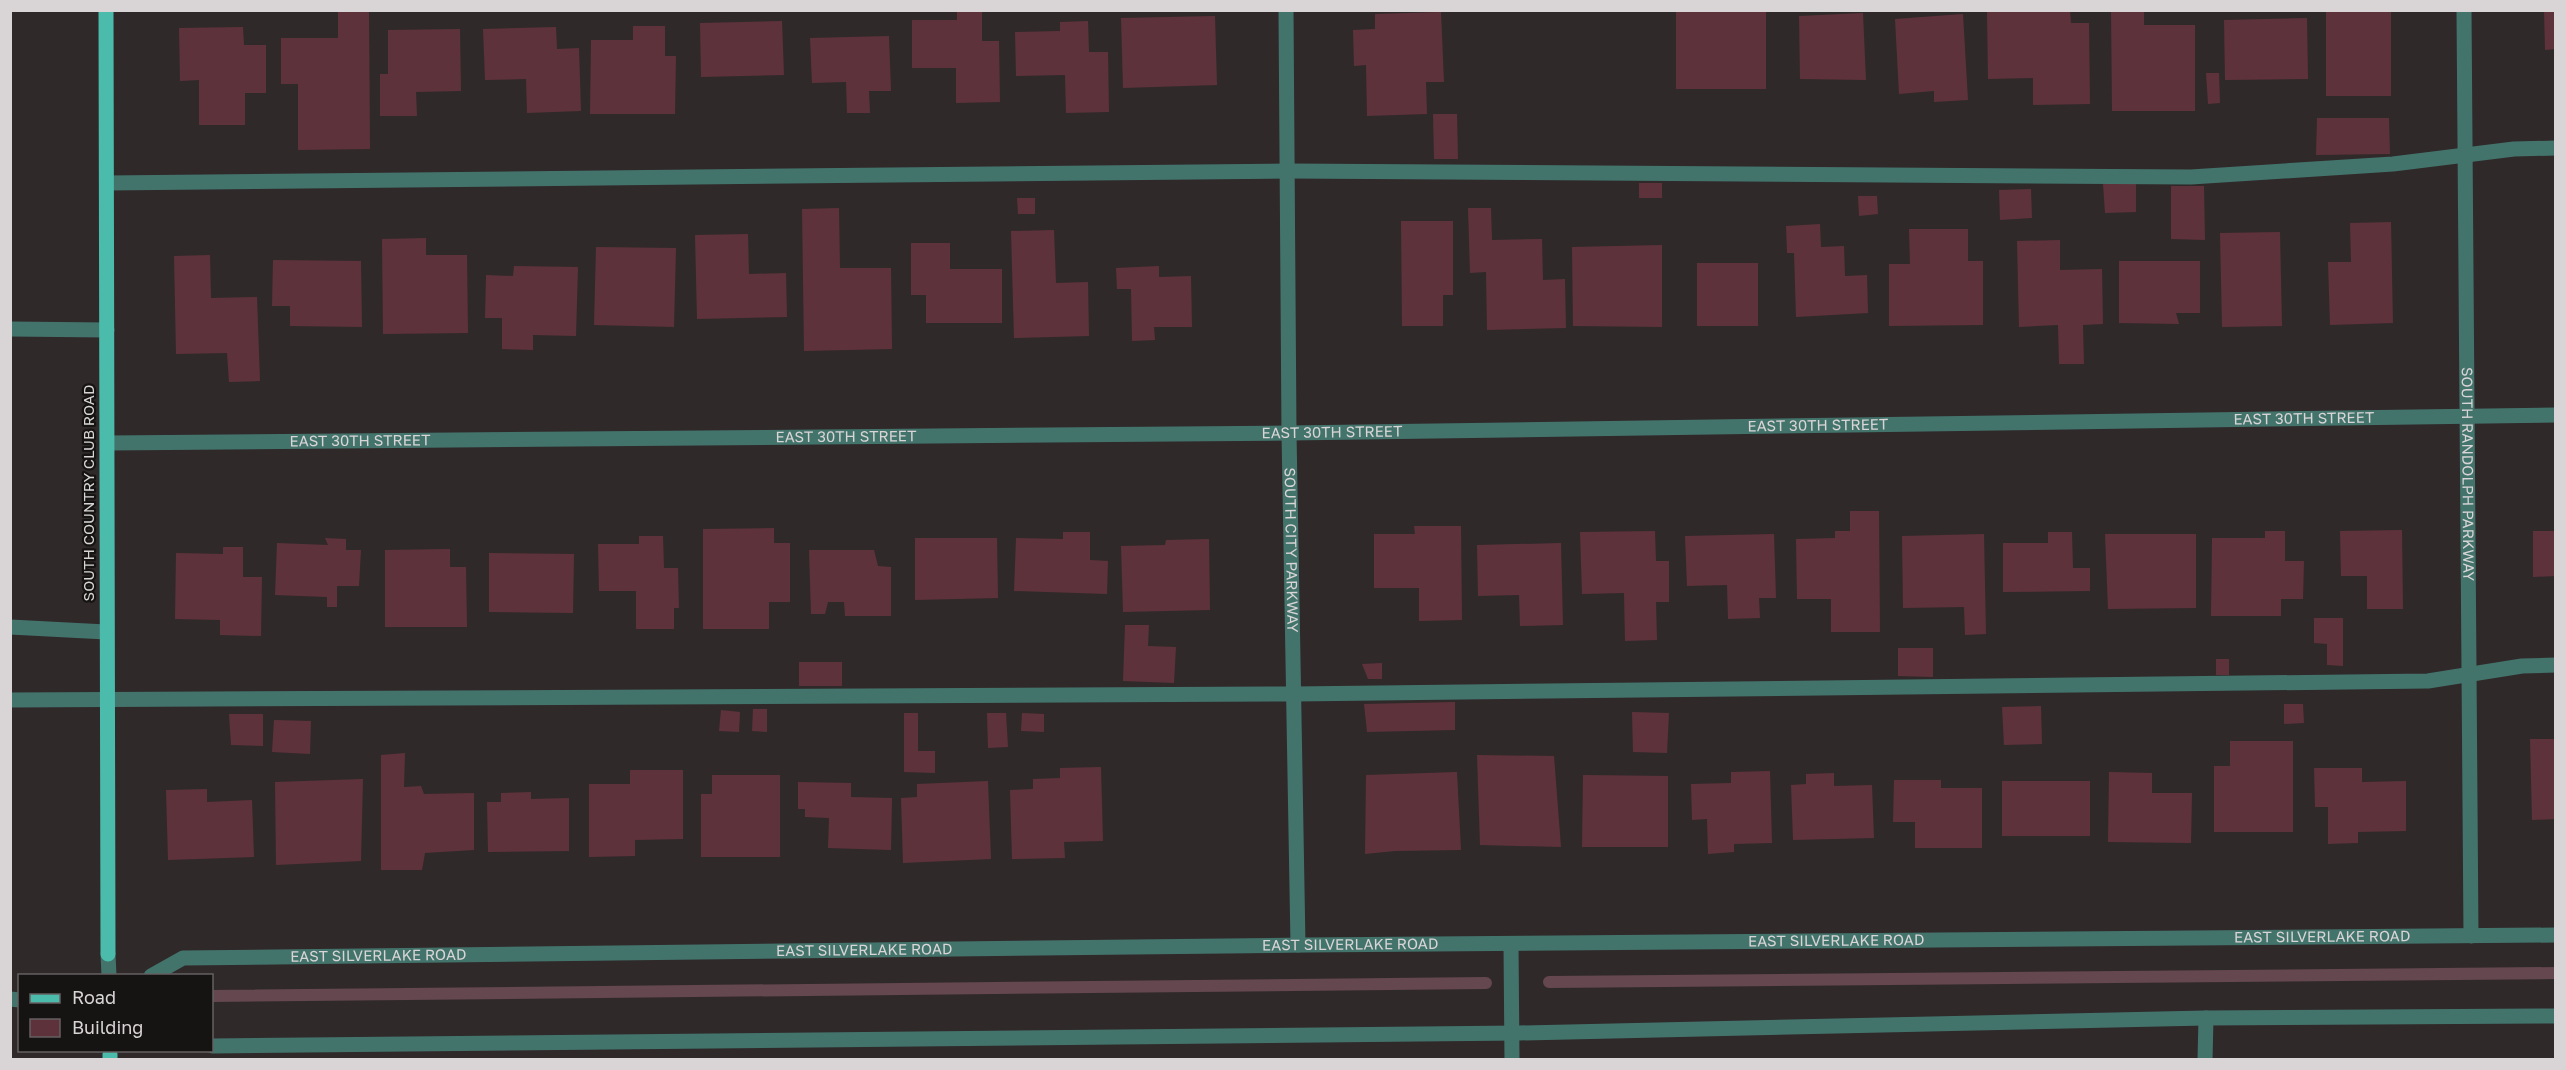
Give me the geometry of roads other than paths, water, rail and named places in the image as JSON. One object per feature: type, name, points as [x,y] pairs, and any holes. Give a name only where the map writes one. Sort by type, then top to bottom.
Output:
[{"type":"main road","name":"SOUTH COUNTRY CLUB ROAD","points":[[106,10],[108,954]]},
{"type":"street","name":"SOUTH CITY PARKWAY","points":[[1286,10],[1289,433],[1298,945]]},
{"type":"street","name":"SOUTH RANDOLPH PARKWAY","points":[[2464,10],[2471,936]]},
{"type":"street","points":[[107,183],[1288,171],[2191,177],[2393,164],[2514,149],[2556,148]]},
{"type":"street","points":[[10,329],[107,330]]},
{"type":"street","name":"EAST 30TH STREET","points":[[108,443],[1289,433],[2556,416]]},
{"type":"street","points":[[10,627],[106,632]]},
{"type":"street","points":[[10,700],[1294,694],[2428,681],[2522,666],[2556,665]]},
{"type":"street","name":"EAST SILVERLAKE ROAD","points":[[153,974],[183,958],[2556,934]]},
{"type":"street","points":[[1511,944],[1512,1059]]},
{"type":"street","name":"SOUTH COUNTRY CLUB ROAD","points":[[108,954],[109,974]]},
{"type":"street","points":[[213,1046],[1512,1033],[2206,1018],[2556,1016]]},
{"type":"street","points":[[2205,1059],[2206,1018]]},
{"type":"waterway","points":[[1549,982],[2556,973]]},
{"type":"waterway","points":[[213,996],[1486,983]]}]
